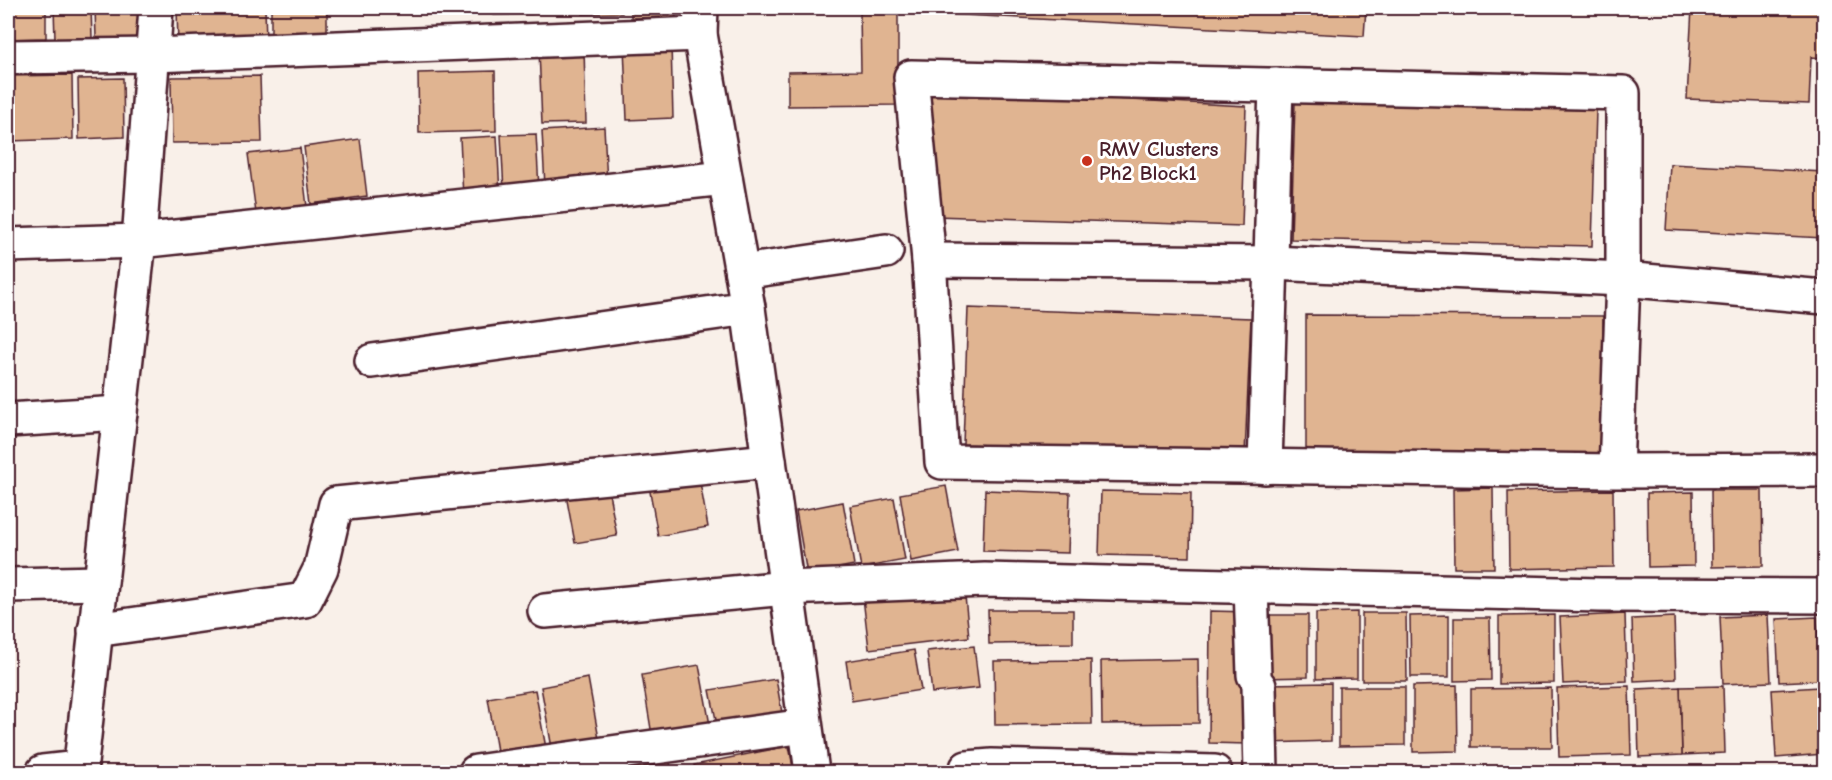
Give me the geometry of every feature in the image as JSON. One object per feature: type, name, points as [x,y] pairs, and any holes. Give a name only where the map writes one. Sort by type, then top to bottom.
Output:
[{"type":"street","points":[[43,772],[80,770],[139,241],[156,8]]},
{"type":"street","points":[[8,57],[153,55],[700,21],[742,273],[812,772]]},
{"type":"street","points":[[1616,471],[1623,279],[1623,93],[911,77],[929,260],[942,462],[1616,471],[1824,470]]},
{"type":"street","points":[[1265,467],[1276,85]]},
{"type":"street","points":[[8,245],[139,241],[725,178]]},
{"type":"street","points":[[742,273],[886,251]]},
{"type":"street","points":[[929,260],[1272,263],[1623,279],[1824,297]]},
{"type":"street","points":[[372,361],[747,308]]},
{"type":"street","points":[[8,420],[120,413]]},
{"type":"street","points":[[95,630],[305,600],[321,568],[336,504],[769,461]]},
{"type":"street","points":[[545,611],[786,588],[985,580],[1600,595],[1824,596]]},
{"type":"street","points":[[8,585],[100,583]]},
{"type":"street","points":[[1251,587],[1261,772]]},
{"type":"street","points":[[476,772],[805,726]]},
{"type":"street","points":[[967,768],[992,766],[1215,772]]},
{"type":"building","points":[[8,8],[46,8],[46,38],[8,39]]},
{"type":"building","points":[[54,8],[91,8],[92,38],[55,39]]},
{"type":"building","points":[[95,8],[140,8],[141,38],[96,38]]},
{"type":"building","points":[[177,8],[265,8],[266,42],[178,44]]},
{"type":"building","points":[[271,8],[327,8],[327,43],[271,44]]},
{"type":"building","points":[[494,8],[531,8],[532,14],[494,15]]},
{"type":"building","points":[[538,8],[578,8],[578,12],[539,13]]},
{"type":"building","points":[[583,8],[622,8],[622,13],[583,14]]},
{"type":"building","points":[[631,8],[675,8],[676,17],[631,18]]},
{"type":"building","points":[[925,8],[1366,8],[1364,36],[925,13]]},
{"type":"building","points":[[1692,8],[1824,8],[1824,58],[1811,57],[1809,104],[1687,99]]},
{"type":"building","points":[[860,13],[898,13],[898,105],[788,106],[788,72],[861,71]]},
{"type":"building","points":[[671,44],[673,118],[627,120],[624,46]]},
{"type":"building","points":[[584,49],[586,123],[542,124],[539,50]]},
{"type":"building","points":[[495,71],[496,131],[419,133],[418,73]]},
{"type":"building","points":[[72,75],[73,139],[8,141],[8,76]]},
{"type":"building","points":[[260,76],[262,142],[172,143],[171,77]]},
{"type":"building","points":[[123,78],[124,137],[79,139],[78,79]]},
{"type":"building","name":"RMV Clusters Ph2 Block1","points":[[923,89],[1246,106],[1242,226],[935,216]]},
{"type":"building","points":[[1295,103],[1596,110],[1592,246],[1291,239]]},
{"type":"building","points":[[604,127],[607,183],[545,186],[542,131]]},
{"type":"building","points":[[536,134],[539,189],[504,191],[501,135]]},
{"type":"building","points":[[497,136],[500,195],[463,197],[460,138]]},
{"type":"building","points":[[360,139],[367,196],[311,204],[304,147]]},
{"type":"building","points":[[300,148],[307,207],[256,213],[248,154]]},
{"type":"building","points":[[1670,164],[1824,172],[1824,238],[1666,230]]},
{"type":"building","points":[[968,308],[1251,318],[1245,454],[963,444]]},
{"type":"building","points":[[1306,315],[1603,316],[1602,453],[1306,452]]},
{"type":"building","points":[[699,477],[708,527],[658,536],[649,486]]},
{"type":"building","points":[[946,486],[958,552],[911,561],[900,494]]},
{"type":"building","points":[[608,488],[617,536],[575,543],[566,495]]},
{"type":"building","points":[[1493,488],[1494,568],[1454,568],[1453,489]]},
{"type":"building","points":[[985,490],[1070,493],[1068,553],[983,551]]},
{"type":"building","points":[[1613,490],[1614,567],[1509,569],[1508,492]]},
{"type":"building","points":[[1711,490],[1762,490],[1763,566],[1712,567]]},
{"type":"building","points":[[1101,491],[1191,493],[1190,557],[1099,555]]},
{"type":"building","points":[[1693,492],[1694,566],[1648,567],[1647,493]]},
{"type":"building","points":[[894,498],[905,560],[861,568],[850,506]]},
{"type":"building","points":[[843,502],[854,565],[807,574],[796,511]]},
{"type":"building","points":[[964,586],[969,637],[869,649],[863,598]]},
{"type":"building","points":[[988,610],[1073,610],[1073,643],[989,644]]},
{"type":"building","points":[[1210,611],[1250,612],[1247,744],[1209,743]]},
{"type":"building","points":[[1357,612],[1357,678],[1316,679],[1316,613]]},
{"type":"building","points":[[1362,613],[1406,613],[1407,681],[1362,681]]},
{"type":"building","points":[[1625,614],[1627,681],[1563,684],[1560,617]]},
{"type":"building","points":[[1258,615],[1308,615],[1308,677],[1259,678]]},
{"type":"building","points":[[1449,615],[1449,677],[1411,677],[1410,616]]},
{"type":"building","points":[[1554,615],[1554,683],[1499,684],[1499,616]]},
{"type":"building","points":[[1768,615],[1771,682],[1723,684],[1720,617]]},
{"type":"building","points":[[1674,617],[1676,679],[1634,681],[1632,619]]},
{"type":"building","points":[[1817,617],[1820,680],[1779,682],[1776,619]]},
{"type":"building","points":[[1454,618],[1490,618],[1491,680],[1454,681]]},
{"type":"building","points":[[974,646],[979,688],[932,693],[927,651]]},
{"type":"building","points":[[914,650],[921,690],[852,701],[846,661]]},
{"type":"building","points":[[1198,659],[1199,723],[1102,724],[1101,661]]},
{"type":"building","points":[[1091,660],[1092,724],[995,725],[994,661]]},
{"type":"building","points":[[699,665],[710,725],[652,735],[642,675]]},
{"type":"building","points":[[588,678],[599,739],[552,748],[541,687]]},
{"type":"building","points":[[776,679],[782,713],[717,725],[710,690]]},
{"type":"building","points":[[1331,683],[1331,741],[1268,743],[1267,684]]},
{"type":"building","points":[[1457,685],[1458,751],[1413,752],[1413,686]]},
{"type":"building","points":[[1629,686],[1631,755],[1559,757],[1557,688]]},
{"type":"building","points":[[1723,686],[1725,753],[1682,755],[1680,687]]},
{"type":"building","points":[[1339,687],[1405,687],[1405,745],[1339,746]]},
{"type":"building","points":[[1680,687],[1682,755],[1639,757],[1637,689]]},
{"type":"building","points":[[1819,687],[1823,754],[1776,758],[1772,690]]},
{"type":"building","points":[[1551,688],[1552,747],[1471,747],[1471,689]]},
{"type":"building","points":[[535,690],[546,748],[498,757],[488,698]]},
{"type":"building","points":[[789,746],[794,772],[696,772],[694,765]]},
{"type":"building","points":[[670,760],[671,772],[634,772],[633,765]]},
{"type":"place","name":"RMV Clusters Ph2 Block1","points":[[1087,161]]}]
